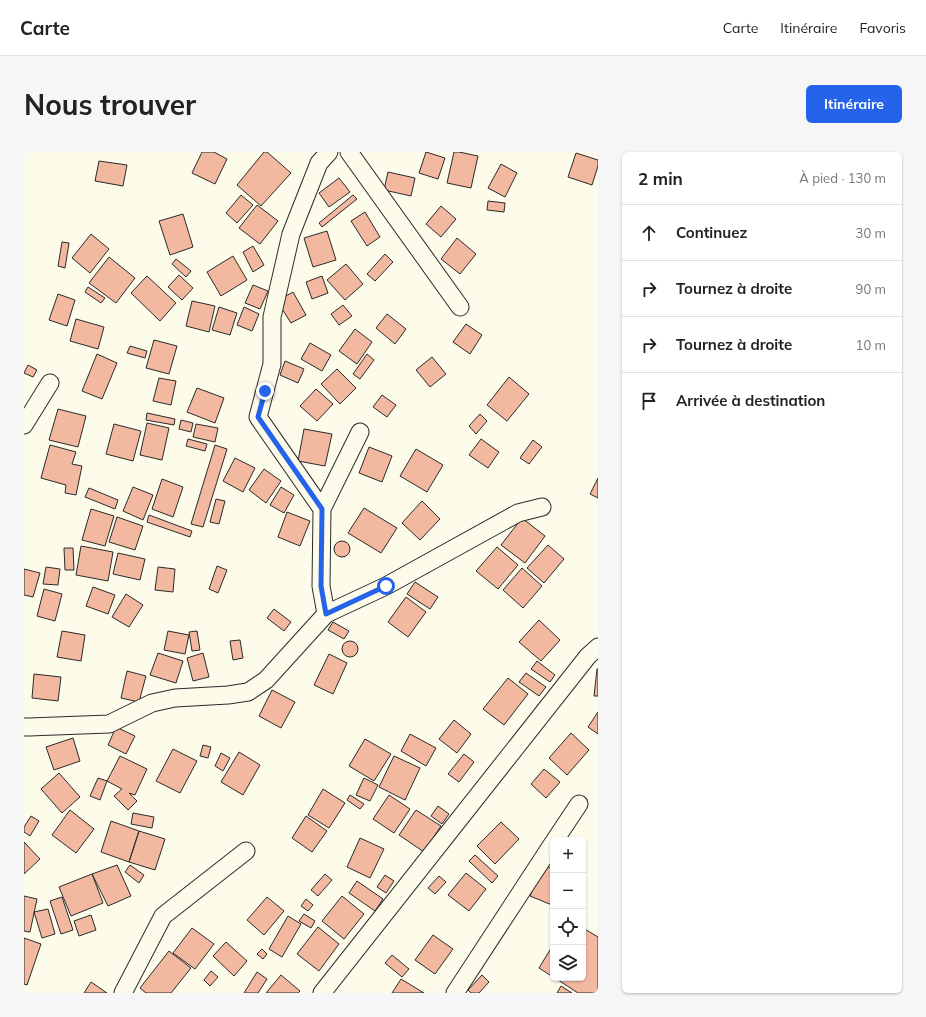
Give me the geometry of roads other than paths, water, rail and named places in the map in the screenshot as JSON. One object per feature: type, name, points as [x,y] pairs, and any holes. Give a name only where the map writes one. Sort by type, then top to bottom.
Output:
[{"type":"street","points":[[322,509],[258,417],[272,364],[272,317],[291,234],[319,163],[329,152]]},
{"type":"street","points":[[349,152],[460,307]]},
{"type":"street","points":[[24,425],[50,383]]},
{"type":"street","points":[[326,614],[321,586],[322,509],[360,432]]},
{"type":"street","points":[[24,726],[29,728],[110,724],[152,703],[175,698],[228,695],[248,692],[266,680],[326,614],[386,586],[518,513],[542,507]]},
{"type":"street","points":[[322,993],[583,663],[598,647]]},
{"type":"street","points":[[557,837],[579,804]]},
{"type":"street","points":[[455,993],[550,848]]},
{"type":"street","points":[[123,993],[163,916],[246,851]]}]
